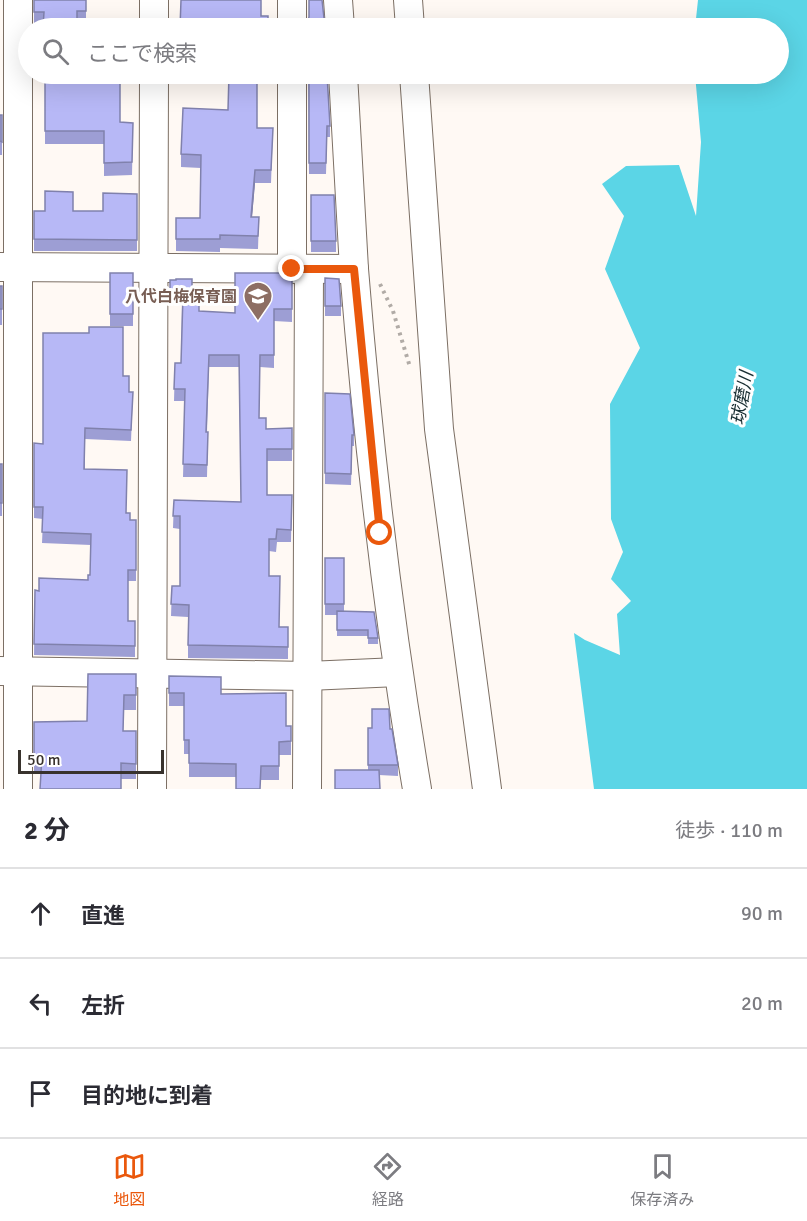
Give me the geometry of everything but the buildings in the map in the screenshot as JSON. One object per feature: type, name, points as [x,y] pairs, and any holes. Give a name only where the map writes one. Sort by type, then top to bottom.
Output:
[{"type":"street","points":[[18,0],[8,267],[9,672],[18,789]]},
{"type":"street","points":[[154,0],[154,18]]},
{"type":"street","points":[[292,0],[292,18]]},
{"type":"street","points":[[338,0],[339,18]]},
{"type":"street","points":[[408,0],[409,18]]},
{"type":"street","points":[[152,789],[154,84]]},
{"type":"street","points":[[292,84],[300,269],[308,676],[307,789]]},
{"type":"street","points":[[344,84],[354,269],[380,533],[398,672],[417,789]]},
{"type":"street","points":[[415,84],[439,429],[487,789]]},
{"type":"street","points":[[8,267],[354,269]]},
{"type":"street","points":[[9,672],[308,676],[398,672]]},
{"type":"path","points":[[354,269],[377,279],[393,311],[410,368]]},
{"type":"water","name":"球磨川","points":[[698,0],[807,0],[807,789],[594,789],[574,633],[620,655],[617,614],[631,601],[611,579],[623,552],[611,519],[610,404],[640,348],[605,269],[624,216],[602,184],[626,166],[679,165],[696,216],[701,142],[696,84],[789,84],[789,18],[696,18]]},
{"type":"place","name":"八代白梅保育園","points":[[258,322]]},
{"type":"route","points":[[292,269],[354,269],[380,533]]}]
